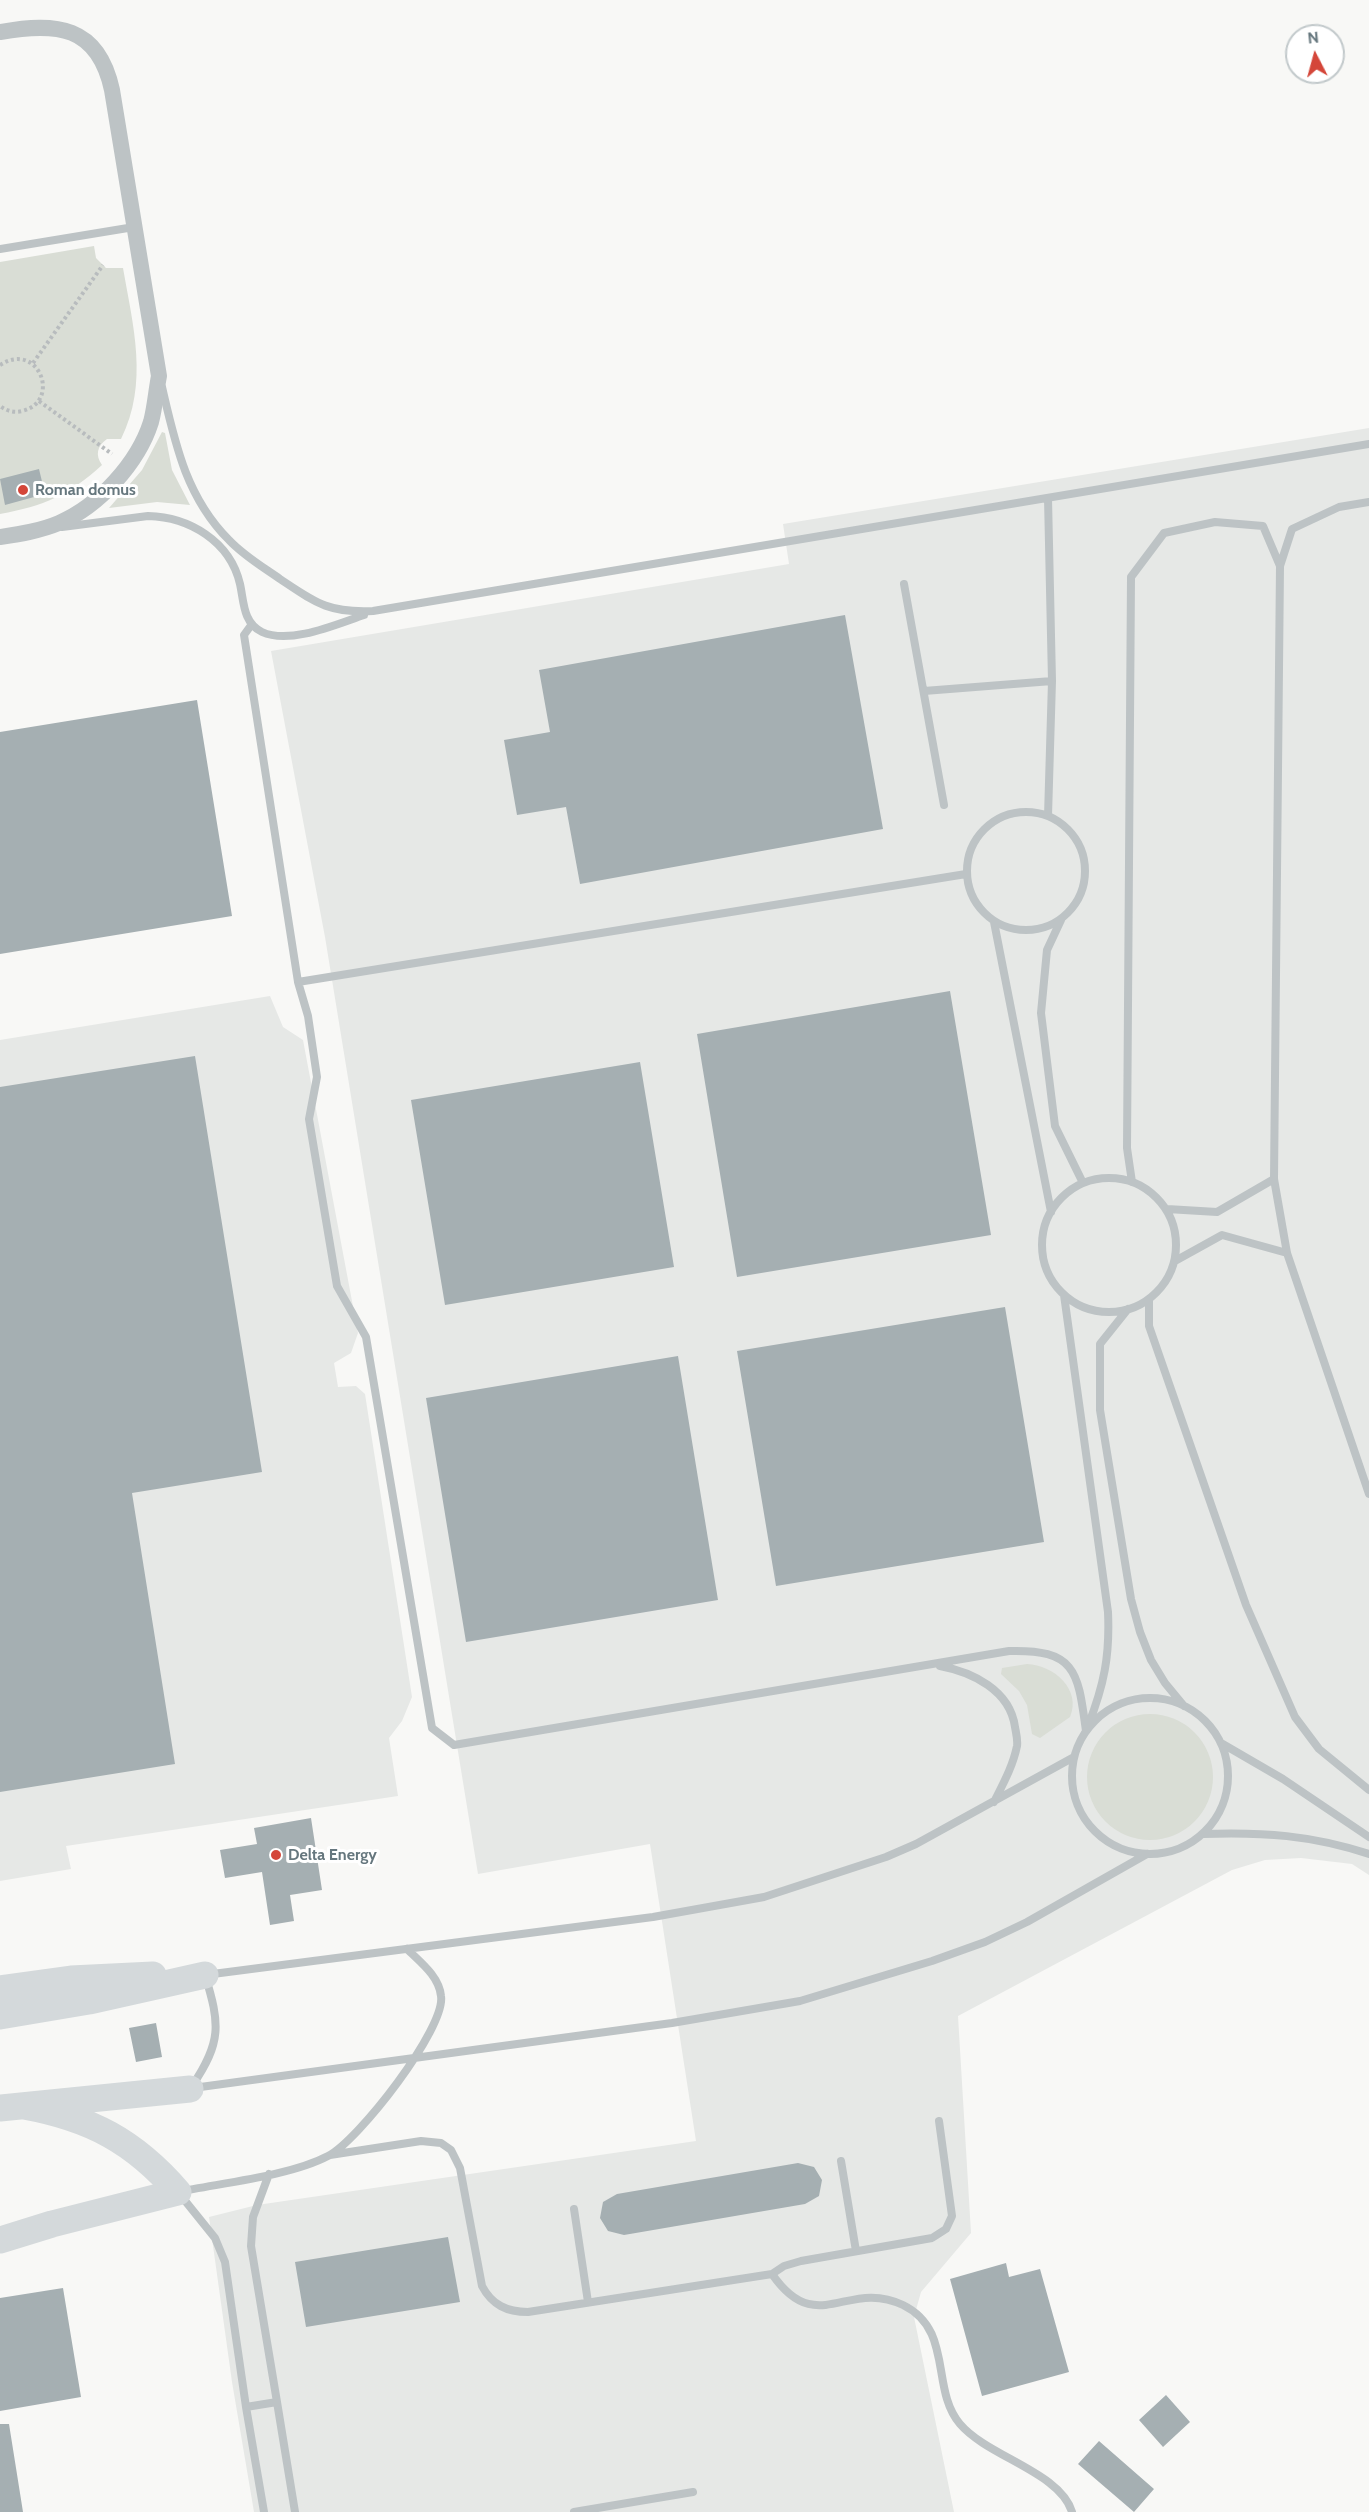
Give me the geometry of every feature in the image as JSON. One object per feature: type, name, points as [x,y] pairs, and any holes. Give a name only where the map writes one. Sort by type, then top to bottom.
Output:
[{"type":"highway","points":[[0,1989],[100,1977],[205,1975]]},
{"type":"highway","points":[[0,2016],[89,2001],[205,1975]]},
{"type":"highway","points":[[12,2107],[190,2089]]},
{"type":"highway","points":[[0,2240],[52,2224],[178,2192],[146,2158],[110,2134],[77,2119],[12,2107]]},
{"type":"street","points":[[0,32],[34,26],[65,30],[85,41],[98,56],[107,72],[112,90],[159,376],[151,422],[141,445],[119,475],[94,500],[73,516],[39,531],[0,537]]},
{"type":"lane","points":[[0,249],[134,227]]},
{"type":"lane","points":[[159,376],[177,454],[188,483],[200,505],[228,540],[246,555],[316,603],[341,611],[373,611],[1369,444]]},
{"type":"lane","points":[[1047,498],[1052,681],[1048,816]]},
{"type":"lane","points":[[1369,502],[1339,507],[1292,529],[1280,566],[1274,1179],[1287,1253],[1369,1494]]},
{"type":"lane","points":[[39,531],[148,516],[187,522],[210,537],[232,564],[240,583],[243,607],[252,624],[262,632],[272,635],[297,634],[322,629],[373,611]]},
{"type":"lane","points":[[1132,1182],[1128,1148],[1131,577],[1164,533],[1215,522],[1263,526],[1280,566]]},
{"type":"lane","points":[[904,584],[944,805]]},
{"type":"lane","points":[[252,624],[244,635],[298,982],[308,1016],[317,1077],[309,1119],[337,1286],[366,1337],[432,1728],[454,1745],[1009,1651],[1036,1651],[1060,1658],[1072,1670],[1080,1686],[1086,1731]]},
{"type":"lane","points":[[924,691],[1052,681]]},
{"type":"lane","points":[[1025,812],[1048,816],[1067,827],[1080,844],[1086,864],[1085,885],[1076,905],[1061,920],[1045,928],[1028,931],[1010,929],[994,922],[980,909],[970,892],[966,874],[970,851],[982,830],[1002,817],[1025,812]]},
{"type":"lane","points":[[298,982],[966,874]]},
{"type":"lane","points":[[1061,920],[1047,950],[1041,1012],[1055,1126],[1083,1183]]},
{"type":"lane","points":[[994,922],[1051,1212]]},
{"type":"lane","points":[[1116,1178],[1132,1182],[1152,1193],[1167,1209],[1176,1234],[1175,1261],[1165,1282],[1149,1299],[1128,1309],[1106,1312],[1084,1307],[1064,1295],[1050,1277],[1043,1256],[1043,1233],[1051,1212],[1065,1195],[1083,1183],[1116,1178]]},
{"type":"lane","points":[[1167,1209],[1217,1212],[1274,1179]]},
{"type":"lane","points":[[1175,1261],[1221,1235],[1287,1253]]},
{"type":"lane","points":[[1064,1295],[1108,1612],[1107,1667],[1102,1691],[1074,1757],[1072,1780],[1077,1803],[1088,1823],[1104,1840],[1125,1850],[1148,1854],[1168,1852],[1186,1846],[1203,1834],[1218,1815],[1227,1792],[1228,1767],[1221,1743],[1206,1721],[1185,1706],[1165,1683],[1151,1660],[1131,1599],[1100,1410],[1100,1344],[1128,1309]]},
{"type":"lane","points":[[1149,1299],[1149,1326],[1242,1594],[1295,1717],[1318,1749],[1369,1790]]},
{"type":"lane","points":[[933,1665],[972,1675],[990,1686],[1005,1701],[1014,1720],[1018,1743],[1010,1768],[994,1802]]},
{"type":"lane","points":[[1086,1731],[1102,1715],[1120,1704],[1142,1699],[1164,1699],[1185,1706]]},
{"type":"lane","points":[[1221,1743],[1283,1779],[1369,1837]]},
{"type":"lane","points":[[190,2089],[209,2057],[217,2031],[216,2011],[205,1975],[653,1917],[764,1897],[886,1857],[916,1844],[1074,1757]]},
{"type":"lane","points":[[1203,1834],[1293,1835],[1335,1842],[1369,1854]]},
{"type":"lane","points":[[190,2089],[672,2023],[800,2001],[932,1961],[985,1942],[1027,1922],[1148,1854]]},
{"type":"lane","points":[[330,2156],[384,2101],[437,2021],[442,1998],[434,1977],[407,1949]]},
{"type":"lane","points":[[264,2512],[225,2262],[215,2238],[178,2192],[269,2174],[330,2156],[421,2141],[446,2146],[458,2161],[482,2286],[490,2300],[517,2312],[772,2274],[794,2262],[932,2238],[946,2229],[952,2216],[939,2121]]},
{"type":"lane","points":[[841,2161],[856,2251]]},
{"type":"lane","points":[[269,2174],[253,2217],[251,2246],[296,2512]]},
{"type":"lane","points":[[574,2209],[588,2302]]},
{"type":"lane","points":[[772,2274],[786,2293],[803,2303],[823,2306],[852,2298],[876,2297],[895,2301],[914,2312],[927,2326],[935,2343],[948,2403],[958,2422],[984,2444],[1054,2486],[1066,2497],[1072,2512]]},
{"type":"lane","points":[[246,2407],[277,2402]]},
{"type":"lane","points":[[574,2512],[693,2492]]},
{"type":"path","points":[[33,363],[103,265]]},
{"type":"path","points":[[0,364],[17,359],[33,363],[39,369],[44,385],[39,401],[33,407],[18,412],[0,407]]},
{"type":"path","points":[[39,401],[112,454]]},
{"type":"shaded area","points":[[94,246],[96,258],[106,268],[123,268],[136,354],[137,376],[130,418],[121,439],[107,439],[99,448],[98,458],[102,465],[78,484],[43,503],[0,514],[0,262]]},
{"type":"shaded area","points":[[1369,428],[1369,1875],[1352,1864],[1301,1858],[1265,1860],[1232,1870],[958,2016],[971,2233],[921,2292],[914,2317],[954,2512],[254,2512],[232,2382],[209,2217],[257,2205],[696,2141],[650,1844],[478,1874],[325,937],[271,651],[789,564],[783,524]]},
{"type":"shaded area","points":[[162,432],[165,433],[172,470],[190,505],[157,502],[109,508],[142,470]]},
{"type":"shaded area","points":[[270,996],[283,1027],[303,1040],[358,1333],[351,1353],[334,1363],[338,1387],[356,1386],[365,1394],[412,1697],[402,1721],[389,1738],[398,1796],[66,1846],[71,1869],[0,1881],[0,1040]]},
{"type":"shaded area","points":[[1027,1664],[1037,1665],[1056,1674],[1069,1689],[1072,1697],[1073,1707],[1070,1717],[1040,1738],[1032,1734],[1027,1705],[1019,1691],[1001,1674],[1002,1668]]},
{"type":"shaded area","points":[[1150,1714],[1174,1719],[1194,1733],[1208,1753],[1213,1777],[1208,1801],[1194,1821],[1174,1835],[1150,1840],[1126,1835],[1106,1821],[1092,1801],[1087,1777],[1092,1753],[1106,1733],[1126,1719]]},
{"type":"building","name":"Roman domus","points":[[39,469],[45,494],[5,505],[0,479]]},
{"type":"building","points":[[845,615],[883,829],[580,884],[566,807],[517,815],[504,740],[550,732],[539,670]]},
{"type":"building","points":[[197,700],[232,916],[0,954],[0,732]]},
{"type":"building","points":[[950,991],[991,1235],[737,1277],[697,1034]]},
{"type":"building","points":[[195,1056],[262,1472],[132,1493],[175,1764],[0,1792],[0,1087]]},
{"type":"building","points":[[640,1062],[674,1267],[445,1305],[411,1100]]},
{"type":"building","points":[[1005,1307],[1044,1542],[776,1586],[737,1351]]},
{"type":"building","points":[[678,1356],[718,1600],[466,1642],[426,1398]]},
{"type":"building","points":[[311,1818],[322,1890],[290,1895],[294,1921],[270,1925],[262,1872],[225,1878],[220,1850],[257,1844],[254,1828]]},
{"type":"building","points":[[156,2023],[162,2057],[136,2062],[129,2028]]},
{"type":"building","points":[[798,2163],[814,2167],[822,2180],[819,2196],[805,2204],[624,2235],[608,2231],[600,2218],[603,2202],[617,2194]]},
{"type":"building","points":[[448,2237],[460,2302],[306,2327],[295,2262]]},
{"type":"building","points":[[1006,2263],[1009,2277],[1040,2269],[1069,2372],[982,2396],[950,2279]]},
{"type":"building","points":[[63,2288],[81,2397],[0,2411],[0,2298]]},
{"type":"building","points":[[1166,2395],[1190,2422],[1163,2447],[1139,2420]]},
{"type":"building","points":[[0,2424],[9,2424],[23,2512],[0,2512]]},
{"type":"building","points":[[1099,2441],[1154,2489],[1134,2512],[1078,2464]]},
{"type":"place","name":"Roman domus","points":[[23,490]]},
{"type":"place","name":"Delta Energy","points":[[276,1855]]}]
